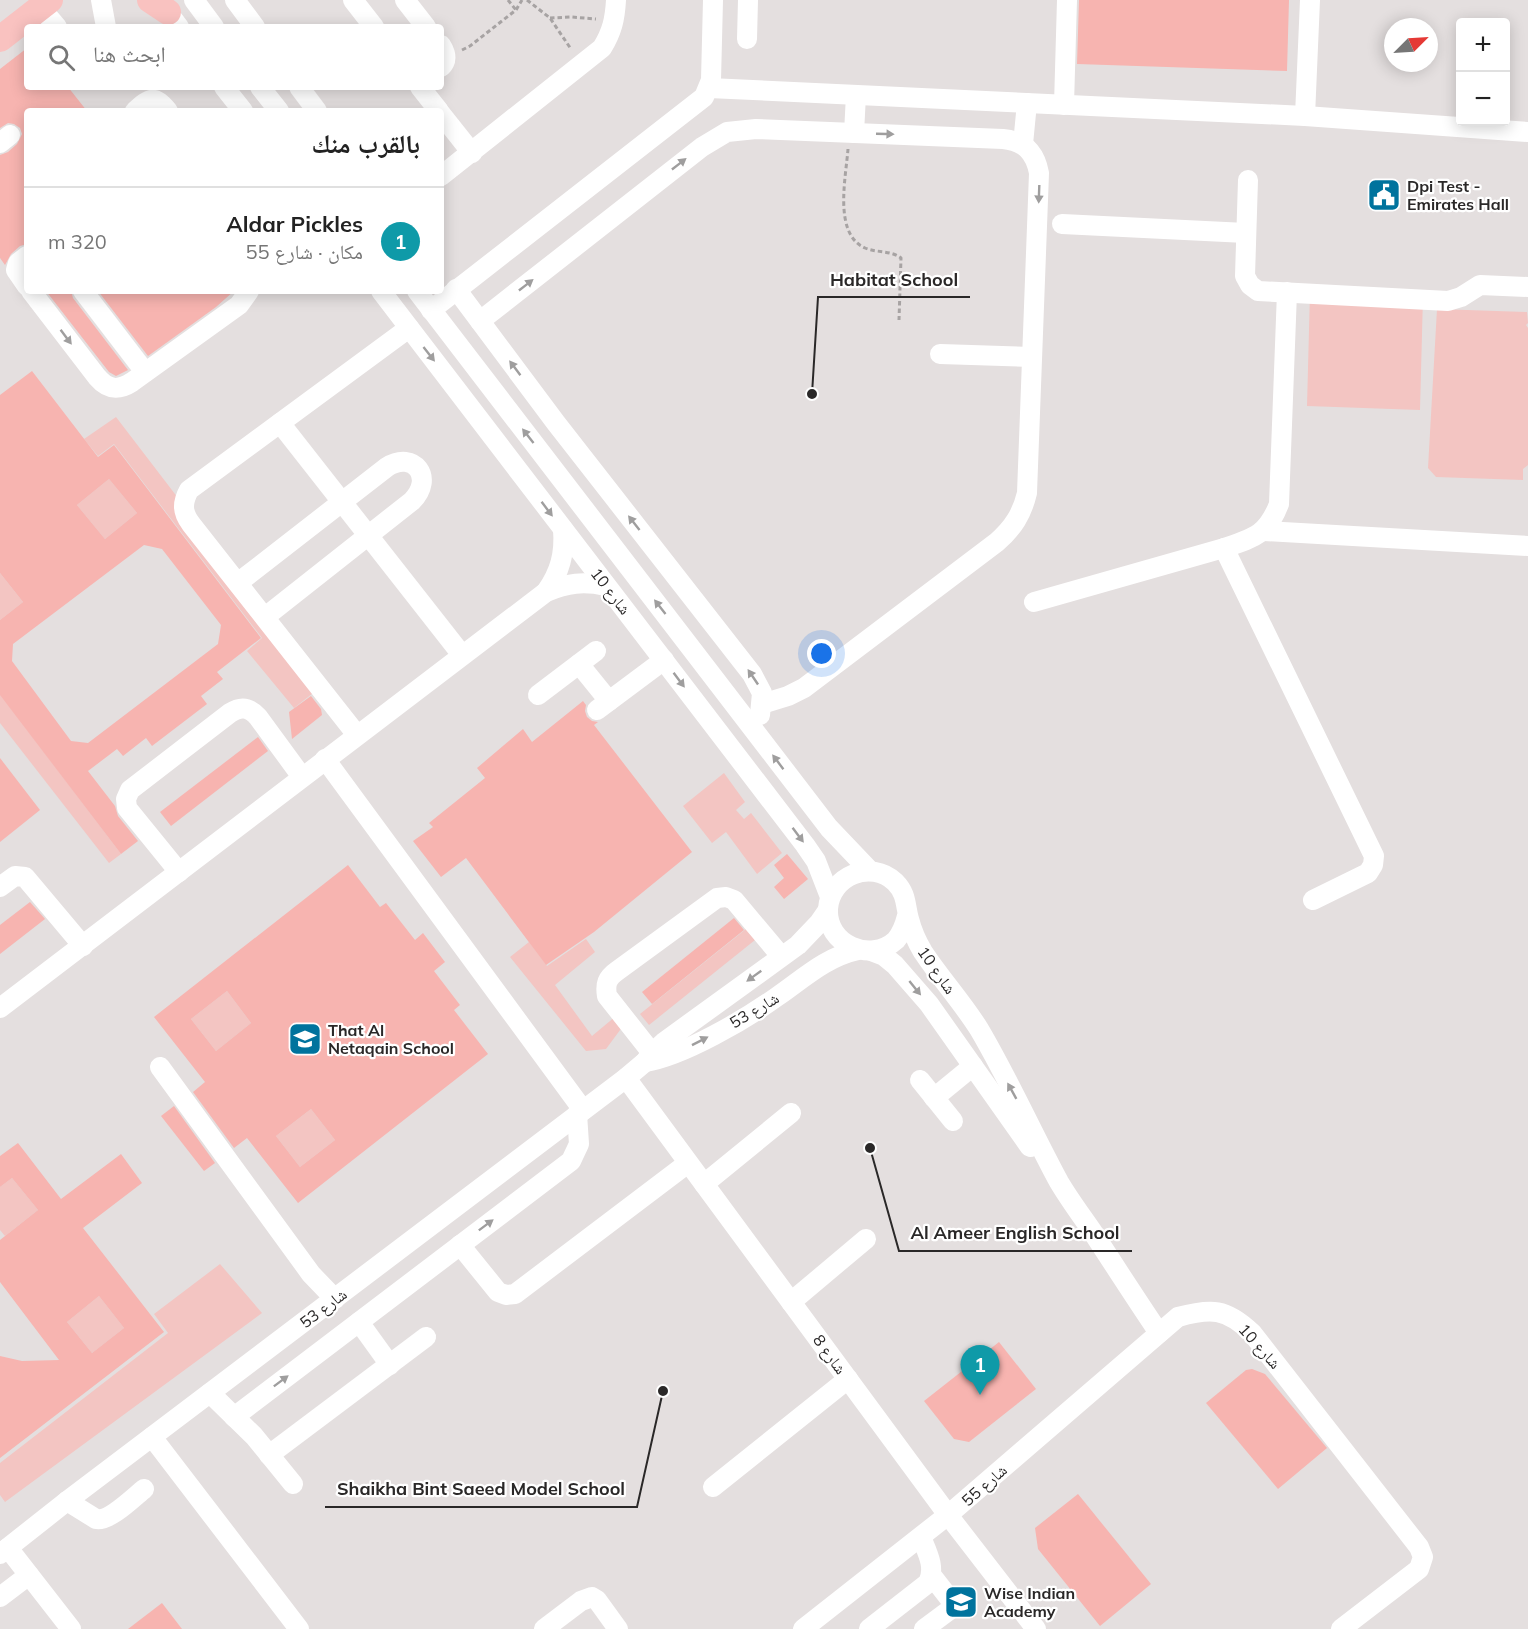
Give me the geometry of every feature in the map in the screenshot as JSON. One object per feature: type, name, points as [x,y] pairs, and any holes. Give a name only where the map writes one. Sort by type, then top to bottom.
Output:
[{"type":"main road","points":[[0,20],[38,2]]},
{"type":"main road","points":[[0,39],[38,2]]},
{"type":"street","points":[[101,0],[105,24]]},
{"type":"street","points":[[194,0],[212,24]]},
{"type":"street","points":[[235,0],[253,24]]},
{"type":"street","points":[[405,0],[424,24]]},
{"type":"street","points":[[444,174],[602,48],[614,23],[616,0]]},
{"type":"street","points":[[431,310],[697,103],[709,88],[711,80],[713,0]]},
{"type":"street","points":[[747,39],[748,0]]},
{"type":"street","points":[[1064,105],[1067,0]]},
{"type":"street","points":[[1305,116],[1310,0]]},
{"type":"street","points":[[38,2],[55,24]]},
{"type":"street","points":[[362,3],[372,24]]},
{"type":"street","points":[[709,88],[1305,116],[1528,132]]},
{"type":"street","points":[[226,90],[241,108]]},
{"type":"street","points":[[262,90],[277,108]]},
{"type":"street","points":[[301,90],[315,108]]},
{"type":"street","points":[[422,90],[437,108]]},
{"type":"street","points":[[852,133],[856,95]]},
{"type":"street","points":[[139,108],[148,100],[154,99],[159,100],[166,108]]},
{"type":"street","points":[[1023,144],[1027,103]]},
{"type":"street","points":[[444,117],[472,153]]},
{"type":"street","points":[[480,321],[714,138],[741,129],[1003,139],[1023,144],[1032,152],[1039,173],[1027,493],[1024,507],[1017,521],[997,542],[804,688],[762,704]]},
{"type":"street","points":[[1248,180],[1245,276],[1250,285],[1258,291],[1448,301],[1461,297],[1480,285],[1528,287]]},
{"type":"street","points":[[1062,224],[1246,232]]},
{"type":"street","points":[[24,258],[18,263],[16,270],[24,282]]},
{"type":"street","points":[[456,289],[752,674],[762,693],[756,732]]},
{"type":"street","points":[[1034,602],[1251,539],[1264,531],[1273,520],[1279,504],[1287,292]]},
{"type":"street","points":[[33,294],[103,385],[113,388],[123,387],[145,372],[239,305],[247,294]]},
{"type":"street","points":[[85,294],[145,372]]},
{"type":"street","name":"شارع 10","points":[[383,294],[806,845],[825,879],[829,903]]},
{"type":"street","name":"شارع 10","points":[[419,294],[829,828],[870,871]]},
{"type":"street","points":[[357,735],[185,517],[184,498],[189,490],[409,328]]},
{"type":"street","points":[[940,354],[1032,357]]},
{"type":"street","points":[[280,423],[462,655]]},
{"type":"street","points":[[238,582],[396,461],[408,462],[418,469],[423,481],[420,492],[265,617]]},
{"type":"street","points":[[0,1008],[546,592],[562,563],[563,529]]},
{"type":"street","points":[[1264,531],[1528,546]]},
{"type":"street","points":[[1224,548],[1374,856],[1373,865],[1368,873],[1313,900]]},
{"type":"street","points":[[546,592],[575,583],[606,586]]},
{"type":"street","points":[[538,695],[596,651]]},
{"type":"street","points":[[579,664],[603,706],[664,660]]},
{"type":"street","points":[[179,872],[127,808],[126,799],[130,790],[230,713],[245,708],[253,711],[258,717],[302,777]]},
{"type":"street","points":[[234,1417],[571,1161],[579,1144],[580,1112],[325,759]]},
{"type":"street","points":[[870,871],[888,877],[902,891],[907,903],[907,916],[904,929],[896,940],[884,947],[864,950],[846,944],[836,935],[830,923],[829,903],[836,886],[846,878],[857,872],[870,871]]},
{"type":"street","points":[[0,887],[15,876],[25,877],[83,946]]},
{"type":"street","points":[[649,1057],[607,996],[605,987],[609,977],[717,898],[726,897],[734,900],[781,956]]},
{"type":"street","name":"شارع 53","points":[[4,1551],[626,1078],[664,1042],[809,934],[829,903]]},
{"type":"street","name":"شارع 10","points":[[907,916],[919,945],[970,1016],[1058,1180],[1159,1333],[1178,1317],[1202,1310],[1227,1314],[1240,1322],[1262,1345],[1413,1538],[1423,1557],[1419,1569],[1341,1629]]},
{"type":"street","name":"شارع 10","points":[[864,950],[896,964],[933,1010],[1043,1166],[1058,1180]]},
{"type":"street","name":"شارع 53","points":[[649,1057],[662,1059],[696,1043],[769,1002],[830,959],[864,950]]},
{"type":"street","points":[[934,1098],[975,1069],[983,1073],[989,1070],[993,1066],[994,1059]]},
{"type":"street","points":[[160,1067],[311,1274],[335,1299]]},
{"type":"street","name":"شارع 8","points":[[626,1078],[948,1515],[1036,1629]]},
{"type":"street","points":[[920,1080],[953,1121]]},
{"type":"street","points":[[704,1184],[791,1113]]},
{"type":"street","points":[[460,1245],[498,1292],[506,1295],[515,1294],[688,1163]]},
{"type":"street","points":[[791,1302],[866,1239]]},
{"type":"street","points":[[395,1254],[434,1264]]},
{"type":"street","points":[[358,1322],[390,1365]]},
{"type":"street","name":"شارع 55","points":[[803,1629],[948,1515],[1159,1333]]},
{"type":"street","points":[[269,1455],[426,1337]]},
{"type":"street","points":[[713,1487],[848,1379]]},
{"type":"street","points":[[210,1393],[294,1484]]},
{"type":"street","points":[[152,1437],[299,1629]]},
{"type":"street","points":[[67,1501],[101,1520],[110,1516],[144,1489]]},
{"type":"street","points":[[869,1629],[928,1583],[932,1576],[932,1568],[921,1537]]},
{"type":"street","points":[[4,1551],[29,1575],[72,1629]]},
{"type":"street","points":[[0,1597],[29,1575]]},
{"type":"street","points":[[924,1629],[951,1609],[953,1604],[932,1576]]},
{"type":"street","points":[[544,1629],[580,1601],[592,1597],[597,1600],[618,1629]]},
{"type":"path","points":[[507,0],[516,10]]},
{"type":"path","points":[[444,57],[470,46],[516,10],[522,0]]},
{"type":"path","points":[[527,0],[550,18],[582,65]]},
{"type":"path","points":[[550,18],[591,18],[614,23]]},
{"type":"path","points":[[852,133],[844,216],[848,231],[855,243],[867,249],[896,254],[900,258],[902,266],[899,320]]},
{"type":"shaded area","points":[[1310,292],[1423,296],[1420,410],[1307,406]]},
{"type":"shaded area","points":[[1437,309],[1527,312],[1528,465],[1523,469],[1523,480],[1436,477],[1428,468]]},
{"type":"shaded area","points":[[116,417],[322,686],[294,708],[247,651],[262,638],[114,444],[98,456],[84,439]]},
{"type":"shaded area","points":[[109,479],[137,513],[105,539],[77,505]]},
{"type":"shaded area","points":[[0,573],[23,602],[0,620]]},
{"type":"shaded area","points":[[0,694],[121,854],[109,863],[0,723]]},
{"type":"shaded area","points":[[724,773],[745,802],[736,810],[744,819],[751,813],[782,853],[757,874],[726,832],[712,843],[683,806]]},
{"type":"shaded area","points":[[751,925],[760,936],[649,1025],[640,1014]]},
{"type":"shaded area","points":[[586,939],[595,952],[555,985],[592,1036],[616,1016],[623,1026],[606,1049],[586,1051],[510,957],[529,942],[547,966]]},
{"type":"shaded area","points":[[227,991],[251,1023],[216,1051],[191,1019]]},
{"type":"shaded area","points":[[311,1109],[335,1140],[300,1167],[276,1136]]},
{"type":"shaded area","points":[[12,1178],[38,1210],[5,1236],[0,1230],[0,1187]]},
{"type":"shaded area","points":[[220,1264],[262,1313],[5,1502],[0,1495],[0,1463],[168,1333],[154,1314]]},
{"type":"shaded area","points":[[99,1296],[124,1328],[92,1353],[67,1322]]},
{"type":"building","points":[[1079,0],[1289,0],[1287,71],[1077,64]]},
{"type":"building","points":[[24,50],[24,90],[70,90],[85,108],[24,108],[24,245],[11,254],[5,265],[0,258],[0,155],[8,152],[17,144],[22,134],[20,128],[14,124],[8,123],[0,128],[0,69]]},
{"type":"building","points":[[48,294],[72,294],[128,370],[116,376],[109,372]]},
{"type":"building","points":[[100,294],[231,294],[216,307],[148,356]]},
{"type":"building","points":[[32,371],[98,457],[114,445],[261,638],[217,672],[223,679],[201,696],[207,704],[152,746],[146,738],[123,756],[117,749],[88,771],[138,841],[121,854],[0,695],[0,620],[23,602],[0,573],[0,395]],"holes":[[[109,479],[137,513],[105,539],[77,505]],[[144,545],[162,549],[221,625],[218,644],[88,743],[71,741],[12,661],[13,644]]]},
{"type":"building","points":[[311,696],[321,709],[322,715],[292,739],[289,712]]},
{"type":"building","points":[[583,701],[586,705],[587,717],[598,722],[594,725],[692,852],[594,932],[546,965],[466,858],[441,877],[413,841],[433,827],[429,823],[485,778],[477,768],[523,729],[532,742]]},
{"type":"building","points":[[258,737],[268,751],[171,826],[160,812]]},
{"type":"building","points":[[0,758],[40,810],[0,842]]},
{"type":"building","points":[[787,854],[808,879],[784,899],[774,887],[784,878],[774,865]]},
{"type":"building","points":[[348,865],[380,907],[386,903],[415,940],[423,933],[445,962],[434,971],[460,1005],[454,1010],[488,1054],[298,1203],[247,1138],[234,1148],[193,1092],[205,1082],[154,1017]],"holes":[[[227,991],[251,1023],[216,1051],[191,1019]],[[311,1109],[335,1140],[300,1167],[276,1136]]]},
{"type":"building","points":[[30,902],[45,919],[0,954],[0,925]]},
{"type":"building","points":[[734,918],[744,930],[652,1004],[642,992]]},
{"type":"building","points":[[174,1106],[215,1163],[204,1171],[161,1116]]},
{"type":"building","points":[[18,1143],[61,1199],[121,1154],[142,1183],[83,1228],[164,1332],[0,1458],[0,1356],[22,1361],[59,1360],[0,1282],[0,1240],[38,1210],[12,1178],[0,1187],[0,1156]],"holes":[[[99,1296],[124,1328],[92,1353],[67,1322]]]},
{"type":"building","points":[[999,1342],[1036,1389],[969,1442],[954,1439],[924,1401]]},
{"type":"building","points":[[1252,1369],[1265,1374],[1327,1448],[1278,1489],[1206,1403],[1246,1370]]},
{"type":"building","points":[[1078,1494],[1151,1584],[1100,1626],[1038,1549],[1035,1528]]},
{"type":"building","points":[[162,1603],[182,1629],[128,1629]]},
{"type":"place","name":"Dpi Test - Emirates Hall","points":[[1384,195]]},
{"type":"place","name":"Habitat School","points":[[812,394]]},
{"type":"place","name":"That Al Netaqain School","points":[[305,1039]]},
{"type":"place","name":"Al Ameer English School","points":[[870,1148]]},
{"type":"place","name":"Shaikha Bint Saeed Model School","points":[[663,1391]]},
{"type":"place","name":"Aldar Pickles","points":[[980,1395]]},
{"type":"place","name":"Wise Indian Academy","points":[[961,1602]]}]
